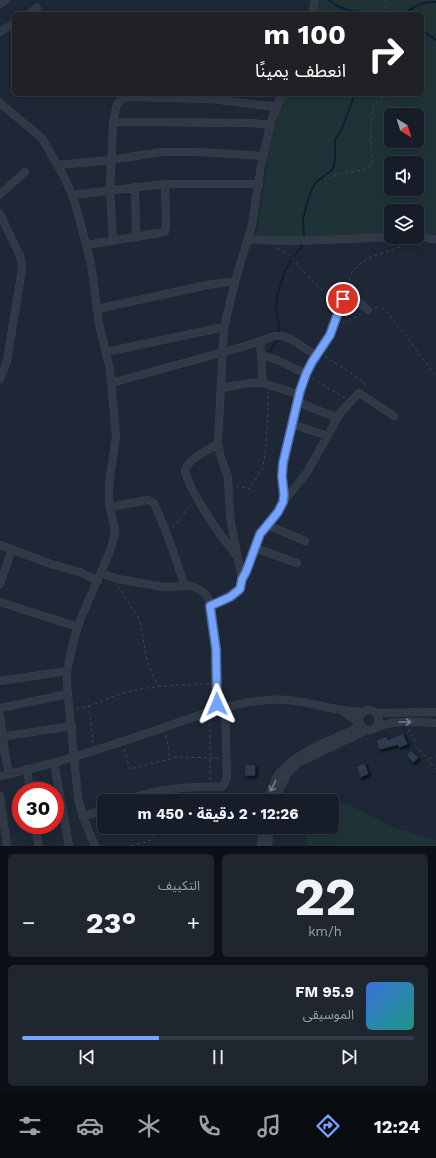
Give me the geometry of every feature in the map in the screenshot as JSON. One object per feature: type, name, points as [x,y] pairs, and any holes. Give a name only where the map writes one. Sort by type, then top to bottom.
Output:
[{"type":"street","points":[[0,4],[6,0]]},
{"type":"street","points":[[312,12],[315,0]]},
{"type":"street","points":[[31,12],[38,8]]},
{"type":"street","points":[[0,32],[12,24]]},
{"type":"street","points":[[210,606],[230,597],[239,591],[241,587],[242,579],[236,556],[228,499],[228,476],[220,455],[218,444],[224,327],[235,281],[252,225],[263,156],[270,125],[281,96]]},
{"type":"street","points":[[113,241],[110,190],[113,122],[114,110],[123,98],[210,99],[277,107]]},
{"type":"street","points":[[0,103],[42,138],[58,165],[72,195],[91,264],[99,324],[106,352],[111,383],[116,436],[110,473],[110,508],[116,531],[98,581],[78,627],[67,671],[78,798],[95,846]]},
{"type":"street","points":[[113,122],[253,123],[270,125]]},
{"type":"street","points":[[58,165],[111,160],[161,152],[198,152],[263,156]]},
{"type":"street","points":[[0,194],[25,172]]},
{"type":"street","points":[[72,195],[165,184],[259,184]]},
{"type":"street","points":[[86,245],[162,233],[166,231],[165,184]]},
{"type":"street","points":[[135,187],[136,237]]},
{"type":"street","points":[[0,214],[20,256],[22,269],[7,361],[0,379]]},
{"type":"street","points":[[248,239],[270,241],[384,237]]},
{"type":"street","points":[[424,237],[436,239]]},
{"type":"street","points":[[98,309],[207,285],[235,281]]},
{"type":"street","points":[[283,502],[283,463],[306,374],[333,328],[345,291],[368,310]]},
{"type":"street","points":[[106,352],[224,327]]},
{"type":"street","points":[[111,383],[274,336],[282,336],[291,339],[318,354]]},
{"type":"street","points":[[260,341],[264,383]]},
{"type":"street","points":[[261,355],[306,374]]},
{"type":"street","points":[[221,388],[250,382],[264,383],[299,398],[337,418]]},
{"type":"street","points":[[242,579],[260,534],[278,512],[283,502],[306,474],[337,418],[350,402],[359,393],[394,416]]},
{"type":"street","points":[[292,424],[328,436]]},
{"type":"street","points":[[218,444],[188,463],[185,469],[187,478],[198,498],[221,536],[236,556]]},
{"type":"street","points":[[110,508],[142,500],[151,501],[156,506],[185,586]]},
{"type":"street","points":[[267,525],[305,541]]},
{"type":"street","points":[[0,545],[51,564],[80,572],[98,581]]},
{"type":"street","points":[[255,548],[297,563]]},
{"type":"street","points":[[0,584],[12,549]]},
{"type":"street","points":[[101,573],[118,579],[164,587],[192,586],[203,592],[209,600],[216,649],[216,698],[222,708],[227,758],[227,776],[225,785],[221,787],[197,786],[149,794]]},
{"type":"street","points":[[0,602],[26,609],[78,627]]},
{"type":"street","points":[[0,681],[67,671]]},
{"type":"street","points":[[0,708],[68,694]]},
{"type":"street","points":[[0,776],[74,757],[210,711],[256,701],[279,699],[306,702],[352,712],[364,712],[370,710],[376,713],[436,712]]},
{"type":"street","points":[[342,710],[366,727]]},
{"type":"street","points":[[364,712],[360,717],[366,727]]},
{"type":"street","points":[[277,794],[287,774],[298,763],[366,727],[378,719],[376,713]]},
{"type":"street","points":[[0,716],[2,755],[9,774]]},
{"type":"street","points":[[269,794],[278,776],[291,763],[318,746],[366,727],[403,721],[436,723]]},
{"type":"street","points":[[2,737],[72,726]]},
{"type":"street","points":[[54,762],[68,846]]},
{"type":"street","points":[[27,769],[29,782]]},
{"type":"street","points":[[0,796],[7,846]]},
{"type":"street","points":[[84,817],[97,812]]},
{"type":"street","points":[[36,834],[39,846]]},
{"type":"street","points":[[260,846],[262,834]]},
{"type":"street","points":[[268,846],[269,834]]},
{"type":"path","points":[[385,0],[387,12]]},
{"type":"path","points":[[325,184],[334,175],[361,170],[371,165],[373,108],[382,96]]},
{"type":"path","points":[[270,241],[274,246],[287,253],[325,292],[343,299]]},
{"type":"path","points":[[345,291],[352,272],[362,262],[404,244]]},
{"type":"path","points":[[333,328],[368,310],[378,307],[385,310],[436,376]]},
{"type":"path","points":[[318,354],[364,382],[364,386],[359,393]]},
{"type":"path","points":[[306,374],[350,402]]},
{"type":"path","points":[[229,484],[249,489],[263,467],[268,415],[267,389],[264,383]]},
{"type":"path","points":[[167,534],[198,498]]},
{"type":"path","points":[[118,579],[118,587],[127,598],[138,618],[141,626],[147,661],[154,678],[161,687]]},
{"type":"path","points":[[70,710],[89,706],[127,692],[161,687],[217,684]]},
{"type":"path","points":[[89,706],[94,750]]},
{"type":"path","points":[[209,794],[210,711]]},
{"type":"path","points":[[403,721],[414,738],[415,745],[436,769]]},
{"type":"path","points":[[164,727],[170,759]]},
{"type":"path","points":[[122,741],[126,760],[130,769],[170,759],[186,757],[227,758]]},
{"type":"path","points":[[428,759],[436,756]]},
{"type":"path","points":[[90,833],[97,831]]},
{"type":"path","points":[[131,846],[154,837],[155,834]]},
{"type":"green space","points":[[320,0],[436,0],[436,234],[424,235],[424,204],[384,204],[384,235],[256,238],[272,131],[284,96],[424,96],[424,12],[316,12]]},
{"type":"green space","points":[[339,802],[349,805],[395,828],[436,840],[436,846],[308,846],[304,834],[339,834]]},
{"type":"building","points":[[403,733],[408,744],[399,748],[398,745],[379,750],[376,740],[387,736],[388,740]]},
{"type":"building","points":[[411,750],[419,758],[413,763],[406,755]]},
{"type":"building","points":[[365,763],[369,774],[360,778],[356,766]]},
{"type":"building","points":[[245,764],[256,765],[255,776],[244,776]]},
{"type":"waterway","points":[[329,0],[343,9],[356,12]]},
{"type":"waterway","points":[[407,12],[419,4],[436,2]]},
{"type":"waterway","points":[[424,31],[436,40]]},
{"type":"waterway","points":[[304,239],[303,219],[308,200],[316,182],[331,171],[334,166],[335,140],[342,128],[354,96]]},
{"type":"waterway","points":[[267,355],[275,344],[279,332],[276,303],[282,279],[288,265],[303,243]]},
{"type":"route","points":[[217,704],[216,649],[210,606],[239,591],[242,579],[249,565],[260,534],[282,506],[284,495],[282,476],[283,463],[300,391],[312,362],[330,335],[343,299]]}]
